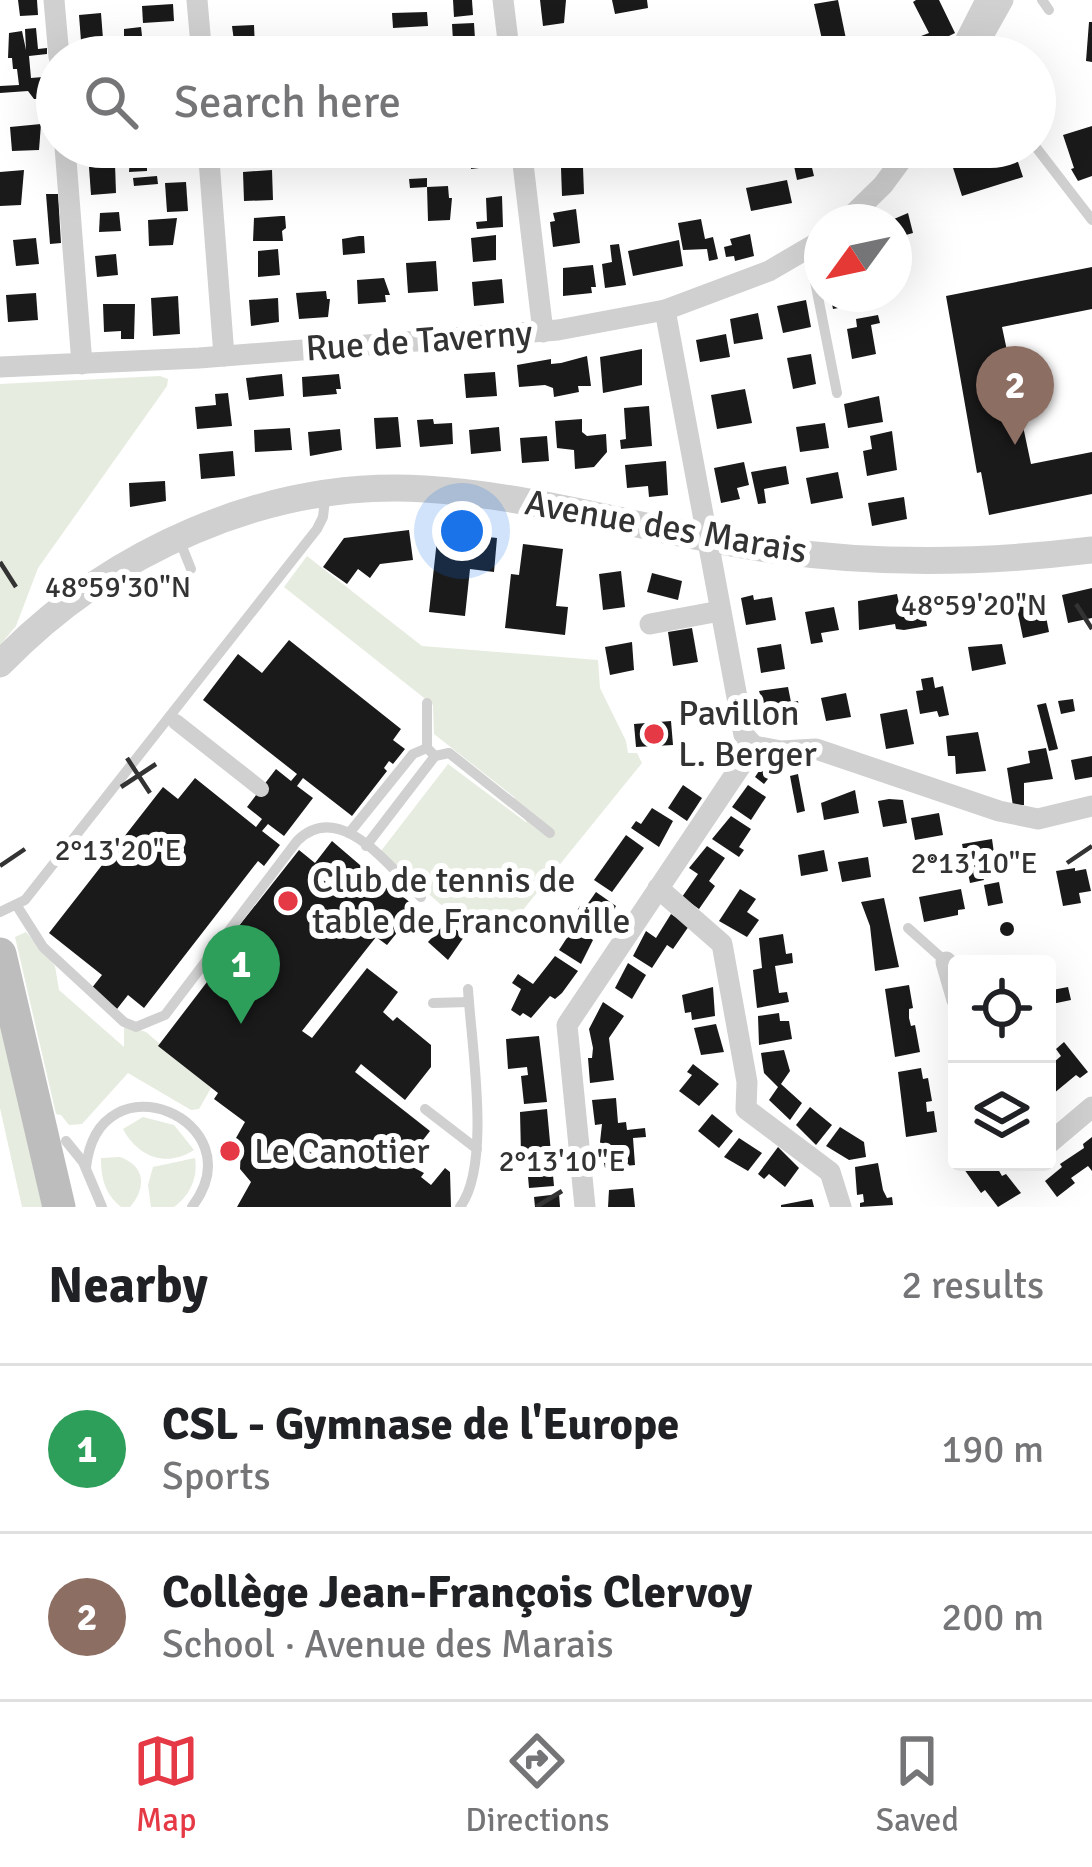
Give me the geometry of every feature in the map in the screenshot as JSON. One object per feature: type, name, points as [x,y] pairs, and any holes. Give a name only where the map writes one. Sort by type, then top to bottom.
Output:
[{"type":"main road","points":[[0,954],[54,1137],[59,1207]]},
{"type":"street","points":[[54,0],[57,36]]},
{"type":"street","points":[[197,0],[200,36]]},
{"type":"street","points":[[503,0],[507,36]]},
{"type":"street","points":[[977,36],[992,4]]},
{"type":"street","points":[[67,168],[82,364]]},
{"type":"street","points":[[210,168],[224,356]]},
{"type":"street","points":[[523,168],[543,332]]},
{"type":"street","points":[[863,204],[895,168]]},
{"type":"street","name":"Rue de Taverny","points":[[0,367],[543,332],[665,310],[769,271],[804,252]]},
{"type":"street","points":[[665,310],[744,735],[754,746],[781,751],[815,748],[999,811],[1038,819],[1092,806]]},
{"type":"street","name":"Avenue des Marais","points":[[0,664],[75,597],[127,562],[178,537],[269,506],[397,488],[502,498],[709,540],[822,556],[891,560],[1092,550]]},
{"type":"street","points":[[650,624],[720,611]]},
{"type":"street","points":[[176,722],[261,789]]},
{"type":"street","points":[[585,1207],[567,1025],[754,746]]},
{"type":"street","points":[[658,889],[722,944],[747,1082],[746,1109],[830,1172],[841,1207]]},
{"type":"street","points":[[946,962],[948,969]]},
{"type":"street","points":[[1056,1137],[1092,1107]]},
{"type":"lane","points":[[1052,168],[1092,220]]},
{"type":"lane","points":[[825,312],[837,393]]},
{"type":"lane","points":[[0,912],[17,906],[130,768],[316,529],[325,496]]},
{"type":"lane","points":[[178,537],[191,569]]},
{"type":"lane","points":[[366,846],[431,752],[427,703]]},
{"type":"lane","points":[[350,832],[413,754],[431,752],[449,753],[550,833]]},
{"type":"lane","points":[[17,906],[43,947],[124,1022],[143,1026],[165,1015],[302,835],[312,829],[333,826],[350,832],[421,897]]},
{"type":"lane","points":[[908,928],[946,962]]},
{"type":"lane","points":[[433,1003],[468,996],[477,1149],[471,1192],[460,1207]]},
{"type":"lane","points":[[86,1168],[94,1137],[105,1122],[133,1107],[160,1107],[184,1119],[201,1140],[207,1164],[204,1186],[192,1207]]},
{"type":"lane","points":[[425,1108],[477,1149]]},
{"type":"lane","points":[[54,1137],[85,1142],[94,1137]]},
{"type":"lane","points":[[54,1137],[86,1168],[102,1207]]},
{"type":"shaded area","points":[[168,379],[167,386],[38,568],[16,626],[0,645],[0,384]]},
{"type":"shaded area","points":[[307,556],[422,646],[598,660],[600,688],[628,753],[637,753],[642,763],[510,926],[491,939],[440,904],[381,851],[448,764],[527,823],[514,797],[434,734],[433,705],[284,587]]},
{"type":"shaded area","points":[[26,932],[55,966],[59,990],[124,1047],[124,1025],[146,1032],[211,1088],[199,1109],[191,1110],[128,1073],[82,1124],[69,1125],[56,1114],[15,937]]},
{"type":"shaded area","points":[[0,993],[48,1207],[22,1207],[0,1108]]},
{"type":"shaded area","points":[[143,1117],[174,1125],[194,1150],[163,1159],[145,1153],[123,1129]]},
{"type":"shaded area","points":[[120,1157],[141,1178],[130,1207],[116,1202],[103,1179],[101,1158]]},
{"type":"shaded area","points":[[195,1158],[194,1179],[184,1197],[174,1207],[151,1207],[148,1185],[153,1167]]},
{"type":"building","points":[[18,0],[37,0],[38,15],[20,16]]},
{"type":"building","points":[[453,0],[472,0],[473,15],[454,17]]},
{"type":"building","points":[[540,0],[566,0],[564,23],[543,26]]},
{"type":"building","points":[[612,0],[647,0],[648,8],[615,14]]},
{"type":"building","points":[[838,0],[845,36],[821,36],[814,4]]},
{"type":"building","points":[[939,0],[955,33],[921,36],[929,33],[913,2]]},
{"type":"building","points":[[173,4],[174,21],[143,23],[142,6]]},
{"type":"building","points":[[427,12],[428,26],[393,28],[392,13]]},
{"type":"building","points":[[101,13],[103,36],[81,36],[79,15]]},
{"type":"building","points":[[1092,22],[1092,62],[1086,61]]},
{"type":"building","points":[[474,23],[475,36],[453,36],[452,24]]},
{"type":"building","points":[[254,25],[254,36],[233,36],[232,26]]},
{"type":"building","points":[[141,27],[142,36],[124,36],[124,29]]},
{"type":"building","points":[[36,28],[36,55],[29,56],[36,99],[28,91],[0,93],[0,86],[19,85],[17,69],[8,58],[9,33],[22,31],[26,50],[25,29]]},
{"type":"building","points":[[36,124],[36,150],[12,151],[10,127]]},
{"type":"building","points":[[1092,126],[1092,176],[1078,181],[1063,135]]},
{"type":"building","points":[[89,168],[115,168],[116,193],[91,195]]},
{"type":"building","points":[[561,168],[583,168],[584,194],[562,196]]},
{"type":"building","points":[[794,168],[812,168],[814,176],[797,180]]},
{"type":"building","points":[[953,168],[1020,168],[1023,177],[962,196]]},
{"type":"building","points":[[24,170],[21,205],[0,206],[0,172]]},
{"type":"building","points":[[272,170],[273,200],[244,201],[243,172]]},
{"type":"building","points":[[157,176],[158,184],[134,186],[133,178]]},
{"type":"building","points":[[427,178],[427,187],[410,188],[409,179]]},
{"type":"building","points":[[787,180],[792,203],[751,211],[746,188]]},
{"type":"building","points":[[186,182],[188,211],[167,212],[165,183]]},
{"type":"building","points":[[448,186],[450,220],[428,221],[427,187]]},
{"type":"building","points":[[46,194],[58,194],[61,243],[50,244]]},
{"type":"building","points":[[502,196],[503,227],[477,229],[476,222],[487,221],[486,198]]},
{"type":"building","points":[[576,209],[580,243],[553,247],[553,213]]},
{"type":"building","points":[[119,212],[121,231],[99,232],[100,213]]},
{"type":"building","points":[[285,216],[283,241],[253,241],[254,218]]},
{"type":"building","points":[[177,218],[173,245],[149,246],[148,220]]},
{"type":"building","points":[[701,219],[705,239],[713,237],[718,259],[709,261],[707,249],[683,250],[678,223]]},
{"type":"building","points":[[750,234],[754,256],[735,261],[734,256],[726,257],[724,247],[732,245],[730,239]]},
{"type":"building","points":[[496,235],[496,260],[473,262],[471,238]]},
{"type":"building","points":[[364,236],[365,253],[343,255],[342,239]]},
{"type":"building","points":[[36,238],[39,264],[16,266],[13,240]]},
{"type":"building","points":[[679,240],[683,266],[633,276],[628,251]]},
{"type":"building","points":[[619,244],[626,285],[605,288],[602,264],[612,262],[610,245]]},
{"type":"building","points":[[278,249],[280,275],[258,277],[258,251]]},
{"type":"building","points":[[116,254],[118,275],[97,277],[95,256]]},
{"type":"building","points":[[436,261],[438,291],[408,293],[406,263]]},
{"type":"building","points":[[593,265],[596,287],[591,287],[592,293],[563,296],[563,268]]},
{"type":"building","points":[[1092,267],[1092,309],[1002,327],[1031,464],[1092,452],[1092,494],[989,515],[981,472],[977,473],[946,296]]},
{"type":"building","points":[[384,278],[390,295],[385,295],[386,302],[358,304],[357,280]]},
{"type":"building","points":[[502,279],[504,303],[474,306],[472,282]]},
{"type":"building","points":[[326,291],[328,317],[299,319],[296,293]]},
{"type":"building","points":[[36,293],[38,320],[8,322],[6,295]]},
{"type":"building","points":[[178,296],[180,334],[153,336],[151,298]]},
{"type":"building","points":[[278,298],[279,322],[251,326],[249,300]]},
{"type":"building","points":[[804,300],[811,327],[783,333],[777,306]]},
{"type":"building","points":[[103,304],[135,304],[134,339],[121,339],[121,331],[104,332]]},
{"type":"building","points":[[758,313],[763,339],[734,344],[730,319]]},
{"type":"building","points":[[878,315],[880,323],[871,325],[876,354],[852,359],[847,329],[857,327],[856,319]]},
{"type":"building","points":[[726,334],[730,357],[700,362],[696,340]]},
{"type":"building","points":[[642,349],[642,385],[603,393],[600,357]]},
{"type":"building","points":[[811,354],[816,384],[793,389],[787,358]]},
{"type":"building","points":[[587,356],[591,386],[578,386],[579,392],[554,397],[553,388],[545,385],[519,387],[517,365],[551,359],[551,364],[561,363]]},
{"type":"building","points":[[495,372],[497,396],[466,398],[464,374]]},
{"type":"building","points":[[282,374],[284,396],[249,400],[246,378]]},
{"type":"building","points":[[339,374],[337,394],[303,397],[302,377]]},
{"type":"building","points":[[745,389],[752,423],[717,429],[711,395]]},
{"type":"building","points":[[228,393],[232,426],[197,429],[195,407],[216,405],[215,394]]},
{"type":"building","points":[[879,396],[883,422],[848,428],[844,404]]},
{"type":"building","points":[[649,406],[652,446],[621,449],[620,440],[626,439],[624,408]]},
{"type":"building","points":[[398,417],[401,447],[376,449],[374,418]]},
{"type":"building","points":[[433,419],[434,424],[452,423],[453,444],[420,447],[417,420]]},
{"type":"building","points":[[582,419],[582,432],[587,436],[606,434],[607,452],[594,467],[575,469],[574,450],[557,448],[555,421]]},
{"type":"building","points":[[825,423],[829,448],[800,452],[796,427]]},
{"type":"building","points":[[499,427],[501,451],[471,454],[469,430]]},
{"type":"building","points":[[290,428],[292,450],[255,452],[254,430]]},
{"type":"building","points":[[340,429],[342,450],[310,456],[308,432]]},
{"type":"building","points":[[892,431],[897,470],[867,476],[863,451],[872,449],[870,436]]},
{"type":"building","points":[[547,436],[549,461],[522,463],[520,438]]},
{"type":"building","points":[[233,451],[235,476],[201,479],[199,454]]},
{"type":"building","points":[[666,461],[668,495],[649,497],[648,486],[627,488],[625,465]]},
{"type":"building","points":[[744,462],[749,485],[737,488],[740,499],[721,503],[714,468]]},
{"type":"building","points":[[786,466],[789,484],[764,489],[766,503],[758,504],[751,472]]},
{"type":"building","points":[[838,472],[843,498],[811,504],[806,478]]},
{"type":"building","points":[[165,481],[166,501],[130,507],[129,483]]},
{"type":"building","points":[[904,497],[907,519],[872,526],[868,503]]},
{"type":"building","points":[[409,530],[413,560],[380,564],[370,578],[358,569],[347,584],[323,567],[344,538]]},
{"type":"building","points":[[438,531],[497,538],[494,572],[470,569],[465,616],[429,612]]},
{"type":"building","points":[[523,544],[563,549],[556,606],[568,607],[565,635],[505,628],[511,574],[519,575]]},
{"type":"building","points":[[621,571],[625,607],[603,610],[599,574]]},
{"type":"building","points":[[652,573],[682,581],[678,600],[647,592]]},
{"type":"building","points":[[1092,588],[1092,618],[1068,623],[1062,595]]},
{"type":"building","points":[[897,594],[900,608],[923,604],[927,626],[904,630],[896,629],[895,624],[859,630],[858,601]]},
{"type":"building","points":[[753,595],[754,600],[772,597],[776,620],[746,625],[741,598]]},
{"type":"building","points":[[1042,596],[1049,632],[1023,638],[1015,599]]},
{"type":"building","points":[[834,607],[839,630],[821,633],[823,642],[811,644],[805,612]]},
{"type":"building","points":[[692,628],[698,662],[673,666],[668,632]]},
{"type":"building","points":[[289,640],[401,729],[393,740],[405,749],[393,764],[389,761],[387,771],[352,816],[303,778],[297,786],[313,798],[284,836],[268,824],[262,831],[280,845],[264,866],[258,861],[144,1008],[128,995],[117,1009],[91,989],[102,975],[49,933],[163,787],[178,799],[195,778],[256,827],[262,819],[247,807],[276,769],[291,781],[297,774],[203,700],[238,654],[262,673]]},
{"type":"building","points":[[632,642],[634,670],[610,675],[605,647]]},
{"type":"building","points":[[781,644],[785,669],[761,673],[757,648]]},
{"type":"building","points":[[1002,644],[1006,664],[972,671],[968,647]]},
{"type":"building","points":[[933,677],[935,688],[943,686],[949,715],[920,714],[916,691],[923,690],[921,679]]},
{"type":"building","points":[[788,687],[800,713],[768,720],[759,691]]},
{"type":"building","points":[[846,693],[851,717],[826,721],[821,698]]},
{"type":"building","points":[[1073,699],[1075,711],[1061,714],[1058,701]]},
{"type":"building","points":[[1046,703],[1058,749],[1049,751],[1037,705]]},
{"type":"building","points":[[907,709],[914,744],[886,749],[880,714]]},
{"type":"building","name":"Pavillon L. Berger","points":[[671,721],[673,745],[636,747],[634,724]]},
{"type":"building","points":[[978,732],[986,771],[956,774],[955,756],[948,756],[946,736]]},
{"type":"building","points":[[1046,748],[1053,779],[1024,783],[1024,805],[1013,806],[1007,768],[1030,763],[1028,751]]},
{"type":"building","points":[[1092,756],[1092,777],[1075,780],[1071,760]]},
{"type":"building","points":[[761,768],[771,775],[764,784],[755,777]]},
{"type":"building","points":[[798,774],[805,811],[797,813],[790,776]]},
{"type":"building","points":[[683,785],[702,798],[687,821],[668,808]]},
{"type":"building","points":[[748,785],[766,797],[751,820],[732,807]]},
{"type":"building","points":[[855,790],[859,813],[824,820],[821,803]]},
{"type":"building","points":[[903,800],[907,823],[883,827],[878,801]]},
{"type":"building","points":[[652,808],[673,821],[659,847],[631,828],[636,821],[641,824]]},
{"type":"building","points":[[939,813],[943,835],[915,840],[911,818]]},
{"type":"building","points":[[731,816],[751,829],[739,847],[744,850],[739,857],[712,839]]},
{"type":"building","points":[[626,835],[644,848],[612,892],[594,880]]},
{"type":"building","points":[[992,839],[995,860],[978,864],[984,880],[970,883],[962,844]]},
{"type":"building","points":[[332,841],[417,908],[387,945],[376,937],[302,1031],[312,1038],[367,968],[398,992],[383,1012],[393,1021],[397,1017],[431,1045],[431,1067],[405,1100],[361,1064],[355,1072],[430,1131],[405,1163],[424,1173],[421,1177],[431,1185],[445,1168],[450,1172],[451,1207],[237,1207],[251,1182],[240,1169],[236,1138],[245,1122],[214,1099],[218,1093],[158,1046],[220,965],[212,960],[299,850],[315,863]]},
{"type":"building","points":[[707,846],[725,858],[709,881],[715,886],[699,909],[682,897],[698,874],[689,868]]},
{"type":"building","points":[[824,850],[828,871],[801,876],[798,855]]},
{"type":"building","points":[[946,854],[948,862],[920,867],[918,859]]},
{"type":"building","points":[[868,857],[871,877],[842,882],[838,862]]},
{"type":"building","points":[[1086,869],[1091,891],[1079,893],[1081,903],[1063,906],[1056,871]]},
{"type":"building","points":[[999,882],[1003,903],[988,906],[984,885]]},
{"type":"building","points":[[740,889],[756,899],[747,912],[759,920],[747,937],[719,921]]},
{"type":"building","points":[[961,889],[965,909],[958,910],[958,915],[924,922],[919,897]]},
{"type":"building","points":[[596,892],[616,906],[602,932],[575,914]]},
{"type":"building","points":[[884,898],[899,967],[875,971],[870,926],[861,902]]},
{"type":"building","points":[[671,914],[689,926],[673,949],[667,945],[652,968],[633,956],[646,931],[656,938]]},
{"type":"building","points":[[447,921],[464,937],[448,960],[428,942]]},
{"type":"building","points":[[1007,922],[1014,929],[1007,936],[1000,929]]},
{"type":"building","points":[[574,927],[593,940],[581,964],[559,950]]},
{"type":"building","points":[[783,934],[786,954],[792,953],[793,963],[775,966],[779,993],[787,992],[789,1002],[757,1008],[753,970],[762,968],[759,938]]},
{"type":"building","points":[[555,956],[578,971],[562,993],[555,999],[550,996],[531,1018],[511,1010],[521,989],[512,983],[518,974],[533,984]]},
{"type":"building","points":[[628,963],[646,975],[632,999],[615,988]]},
{"type":"building","points":[[909,985],[913,1008],[909,1018],[920,1052],[895,1057],[885,989]]},
{"type":"building","points":[[713,987],[715,1016],[692,1020],[691,1012],[685,1013],[682,995]]},
{"type":"building","points":[[1068,987],[1071,1000],[1056,1003],[1056,989]]},
{"type":"building","points":[[603,1002],[624,1016],[609,1038],[614,1080],[590,1083],[588,1058],[593,1048],[589,1029]]},
{"type":"building","points":[[779,1013],[780,1021],[789,1021],[792,1039],[759,1045],[758,1016]]},
{"type":"building","points":[[716,1024],[724,1052],[701,1055],[694,1028]]},
{"type":"building","points":[[539,1036],[547,1102],[524,1104],[521,1076],[528,1075],[527,1067],[508,1069],[506,1039]]},
{"type":"building","points":[[1064,1042],[1088,1072],[1080,1078],[1076,1075],[1056,1092],[1056,1060],[1061,1056],[1056,1049]]},
{"type":"building","points":[[784,1050],[790,1071],[781,1084],[802,1103],[790,1120],[769,1100],[778,1087],[764,1073],[761,1053]]},
{"type":"building","points":[[693,1064],[719,1084],[699,1106],[679,1091],[692,1075],[687,1072]]},
{"type":"building","points":[[921,1068],[932,1101],[926,1102],[927,1112],[934,1111],[937,1132],[906,1137],[898,1072]]},
{"type":"building","points":[[616,1098],[618,1123],[626,1122],[627,1130],[645,1128],[646,1137],[633,1138],[635,1165],[605,1168],[602,1124],[595,1125],[592,1100]]},
{"type":"building","points":[[810,1107],[832,1125],[816,1145],[796,1125]]},
{"type":"building","points":[[547,1109],[554,1186],[529,1188],[526,1153],[521,1154],[520,1112]]},
{"type":"building","points":[[712,1114],[733,1131],[719,1148],[698,1131]]},
{"type":"building","points":[[840,1127],[864,1142],[866,1157],[849,1160],[826,1146]]},
{"type":"building","points":[[1092,1137],[1092,1171],[1088,1166],[1071,1178],[1075,1183],[1057,1197],[1045,1181]]},
{"type":"building","points":[[739,1138],[762,1153],[748,1171],[724,1157]]},
{"type":"building","points":[[778,1147],[799,1168],[785,1187],[769,1174],[764,1179],[758,1174]]},
{"type":"building","points":[[878,1163],[883,1190],[887,1198],[892,1197],[893,1205],[860,1207],[863,1194],[857,1195],[855,1167]]},
{"type":"building","points":[[965,1171],[999,1171],[1021,1193],[998,1207],[985,1190],[981,1193]]},
{"type":"building","points":[[633,1188],[635,1207],[608,1207],[609,1190]]},
{"type":"building","points":[[559,1194],[560,1207],[535,1207],[534,1197]]},
{"type":"building","points":[[812,1199],[814,1207],[781,1207],[781,1205]]},
{"type":"place","name":"Collège Jean-François Clervoy","points":[[1015,445]]},
{"type":"place","name":"Pavillon L. Berger","points":[[654,734]]},
{"type":"place","name":"Club de tennis de table de Franconville","points":[[288,901]]},
{"type":"place","name":"CSL - Gymnase de l'Europe","points":[[241,1024]]},
{"type":"place","name":"Le Canotier","points":[[230,1151]]}]
